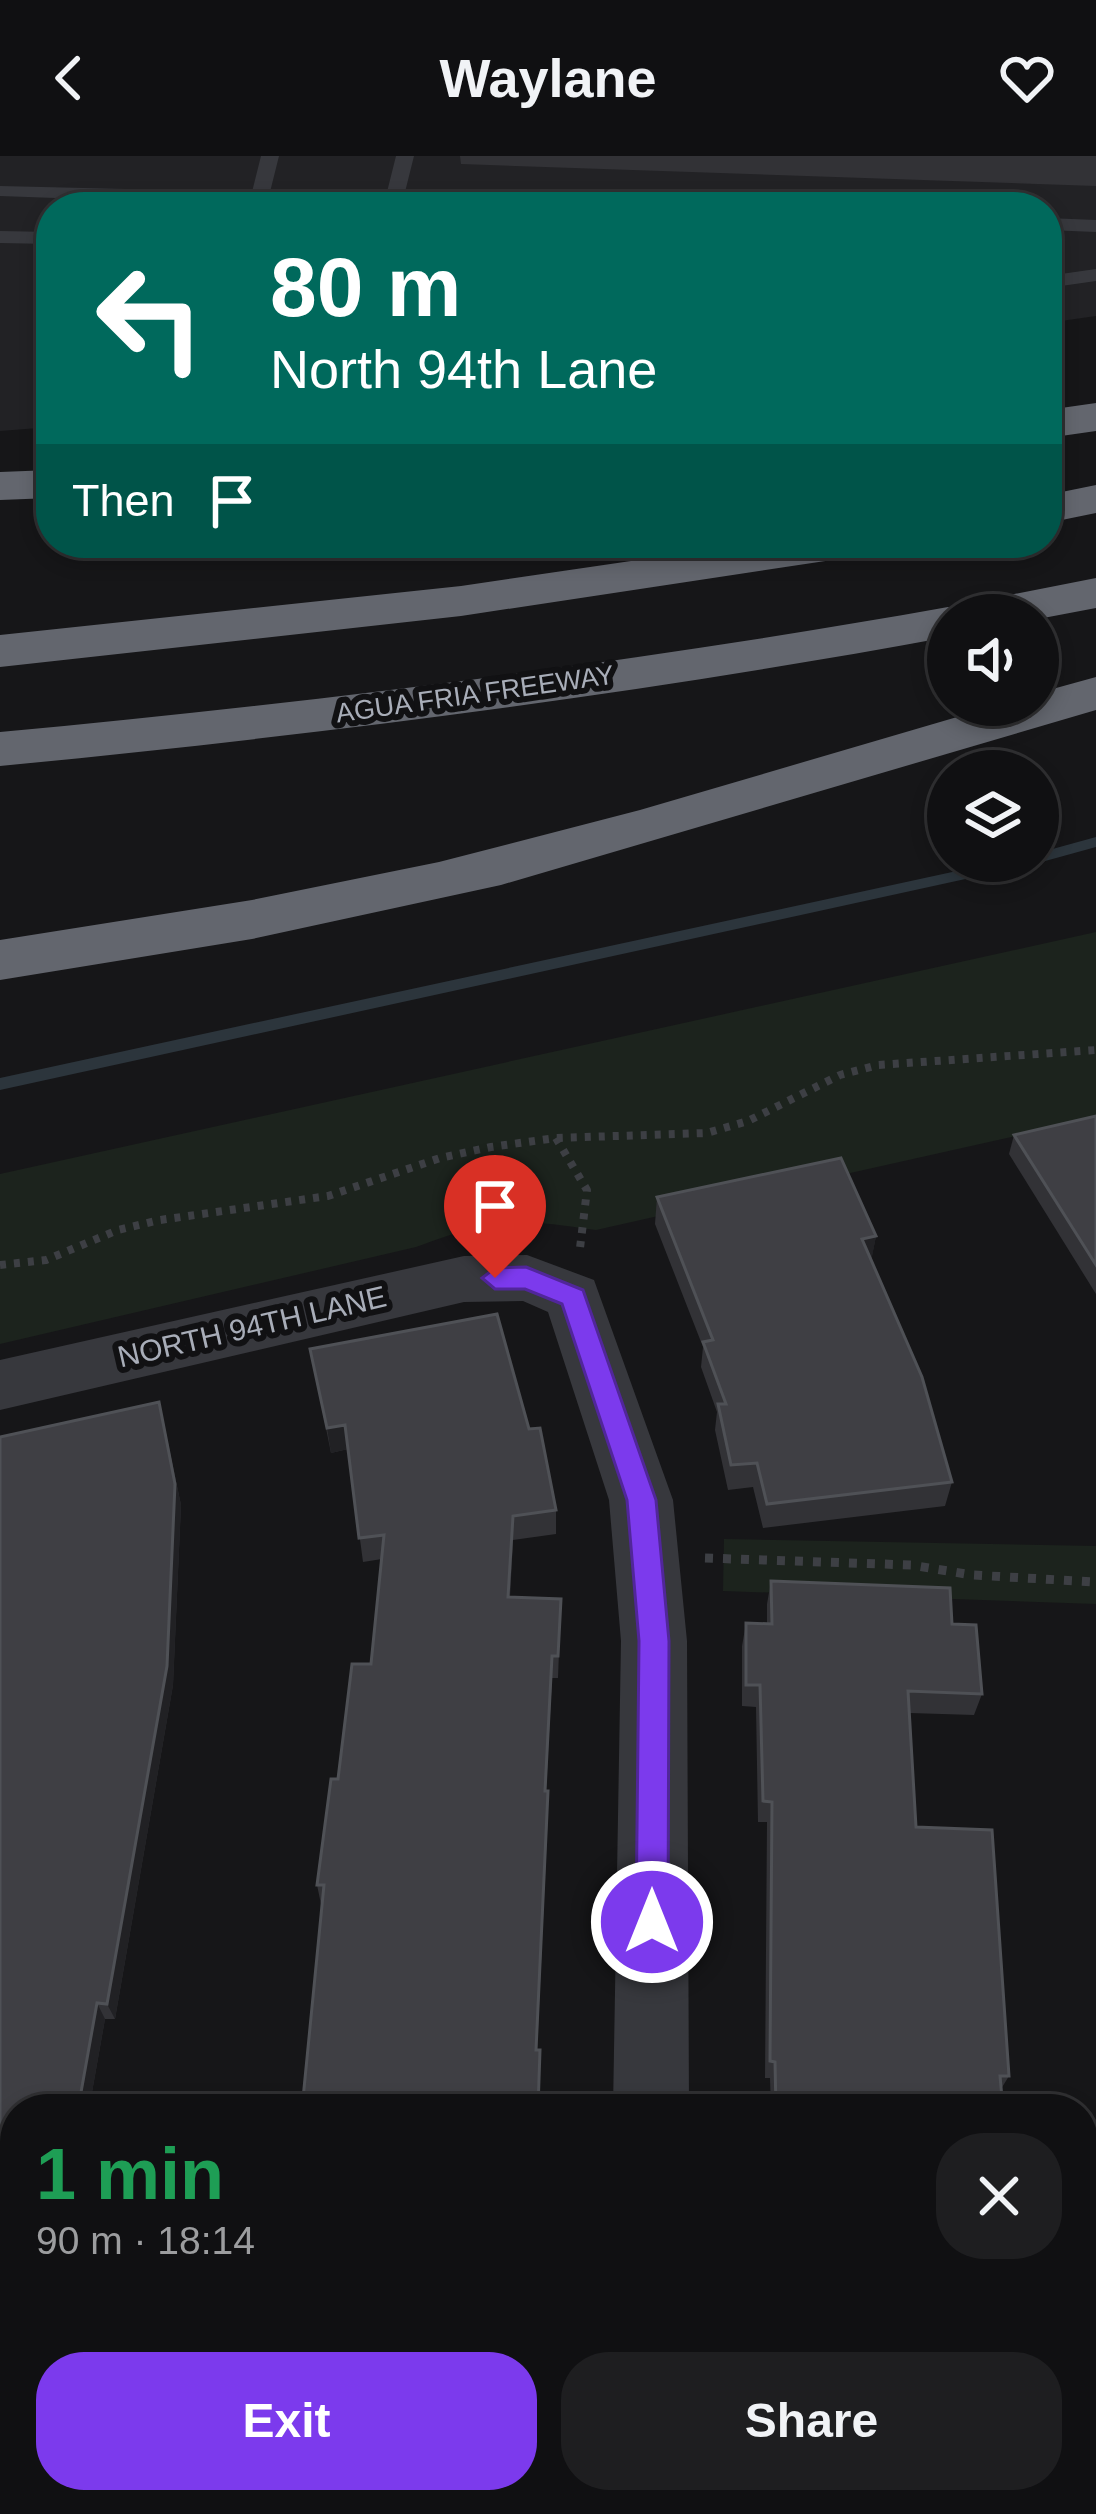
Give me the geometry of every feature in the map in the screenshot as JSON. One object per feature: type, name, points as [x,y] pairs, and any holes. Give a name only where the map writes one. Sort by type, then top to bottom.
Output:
[{"type":"highway","points":[[1062,422],[1096,417]]},
{"type":"highway","points":[[0,486],[36,485]]},
{"type":"highway","points":[[1062,505],[1096,499]]},
{"type":"highway","points":[[0,651],[398,609],[749,558]]},
{"type":"highway","points":[[1059,600],[1096,592]]},
{"type":"highway","name":"AGUA FRIA FREEWAY","points":[[0,749],[182,733],[437,700],[927,625]]},
{"type":"highway","points":[[0,960],[239,922],[496,867],[641,829],[1096,693]]},
{"type":"street","name":"NORTH 94TH LANE","points":[[0,1385],[464,1279],[526,1278],[574,1298]]},
{"type":"street","points":[[574,1298],[641,1500],[654,1641],[651,2094]]},
{"type":"lane","points":[[261,192],[270,156]]},
{"type":"lane","points":[[396,192],[405,156]]},
{"type":"lane","points":[[0,191],[36,193]]},
{"type":"lane","points":[[1062,225],[1096,226]]},
{"type":"lane","points":[[0,236],[36,237]]},
{"type":"lane","points":[[1062,280],[1096,275]]},
{"type":"path","points":[[0,1265],[46,1260],[118,1230],[328,1196],[440,1159],[556,1138],[707,1133],[748,1120],[840,1075],[878,1065],[947,1064],[1096,1050]]},
{"type":"path","points":[[556,1138],[587,1180],[590,1199],[574,1298]]},
{"type":"path","points":[[646,1556],[864,1562],[972,1575],[1096,1582]]},
{"type":"shaded area","points":[[0,156],[1096,156],[1096,316],[1062,321],[1062,192],[36,192],[36,428],[0,431]]},
{"type":"shaded area","points":[[1096,932],[1096,1118],[596,1230],[524,1222],[486,1225],[416,1247],[0,1344],[0,1174]]},
{"type":"shaded area","points":[[724,1539],[1096,1546],[1096,1604],[723,1591]]},
{"type":"building","points":[[1096,1116],[1096,1265],[1014,1135]]},
{"type":"building","points":[[841,1158],[876,1236],[862,1239],[922,1377],[952,1482],[767,1504],[757,1463],[731,1465],[718,1404],[726,1404],[703,1342],[713,1340],[657,1197]]},
{"type":"building","points":[[497,1314],[529,1429],[540,1428],[556,1510],[513,1516],[508,1597],[561,1599],[558,1656],[552,1656],[545,1791],[539,2094],[303,2094],[324,1885],[317,1885],[331,1779],[338,1779],[352,1664],[371,1664],[384,1535],[359,1538],[345,1425],[327,1428],[310,1349]]},
{"type":"building","points":[[159,1402],[175,1484],[167,1666],[107,2004],[97,2003],[81,2094],[0,2094],[0,1437]]},
{"type":"building","points":[[771,1581],[950,1588],[952,1624],[976,1625],[982,1694],[908,1691],[916,1827],[992,1830],[1009,2076],[1000,2076],[1002,2094],[776,2094],[775,2062],[770,2061],[772,1802],[763,1801],[760,1685],[746,1685],[746,1623],[772,1624]]},
{"type":"waterway","points":[[1059,852],[1096,842]]},
{"type":"waterway","points":[[0,1084],[928,882]]},
{"type":"route","points":[[495,1278],[526,1278],[574,1298],[641,1500],[654,1641],[652,1922]]}]
